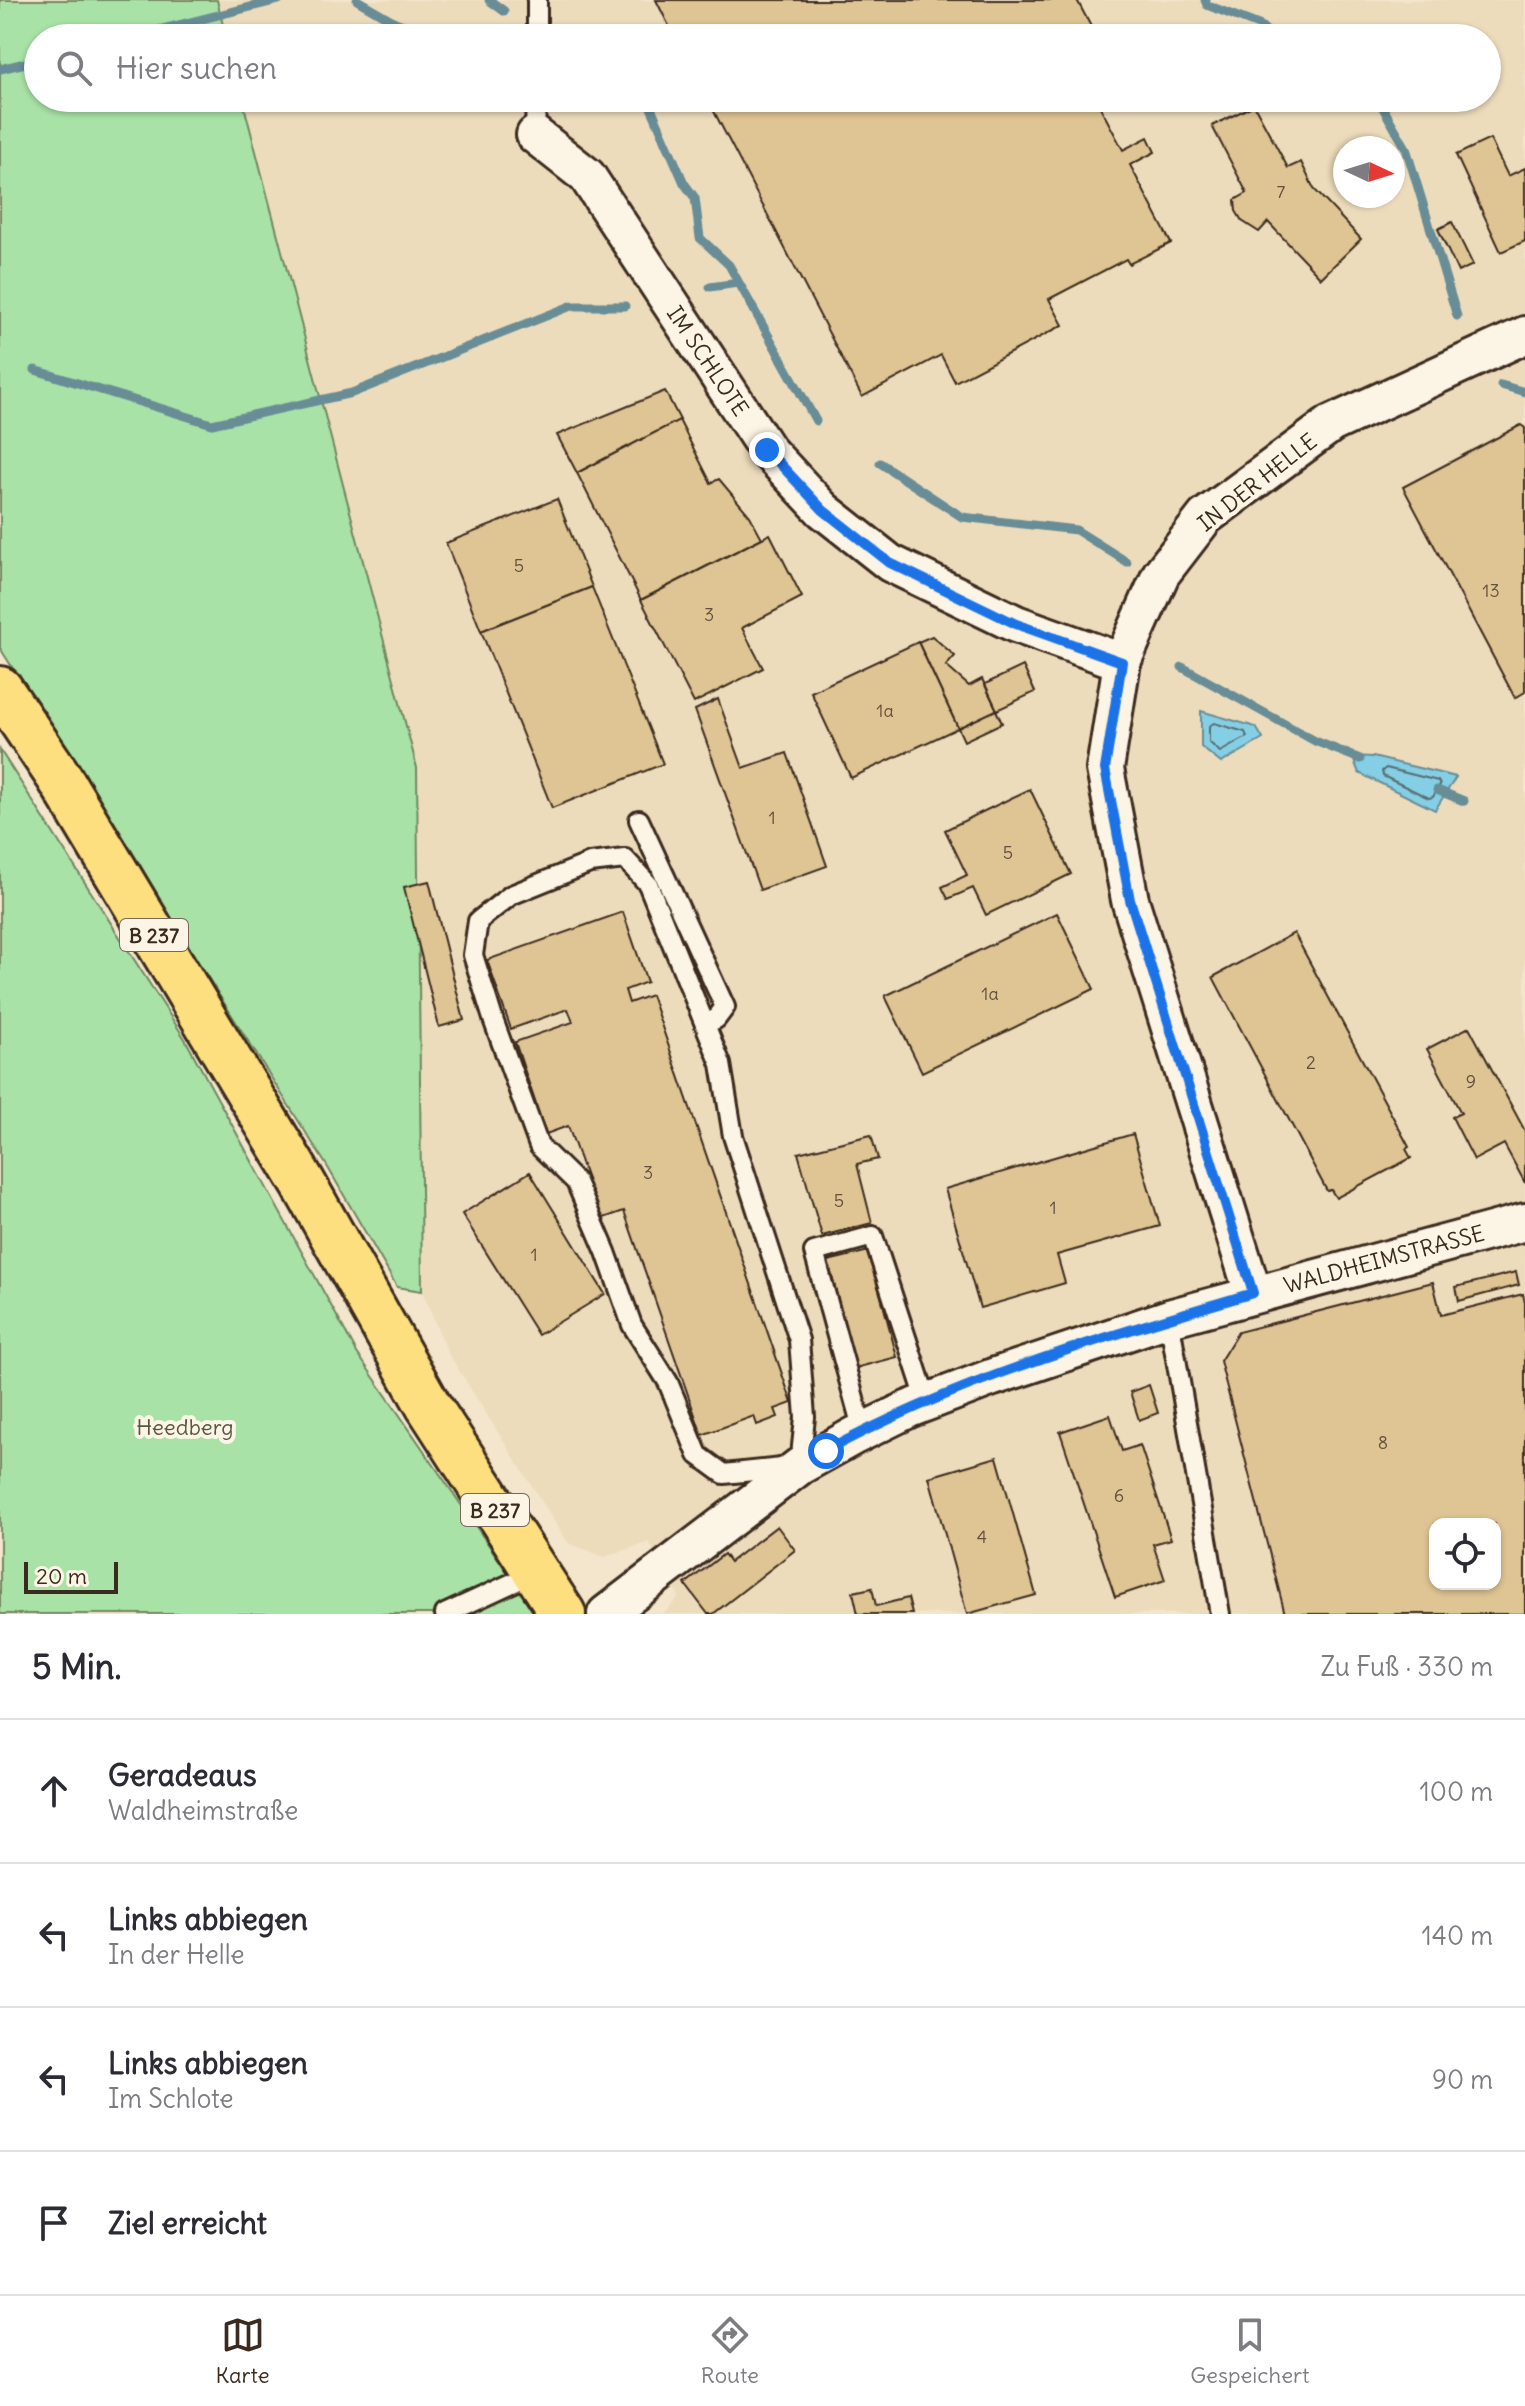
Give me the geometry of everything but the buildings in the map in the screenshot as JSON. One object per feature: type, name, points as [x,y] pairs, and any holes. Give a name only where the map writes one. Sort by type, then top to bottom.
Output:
[{"type":"main road","name":"B 237","points":[[0,689],[59,777],[295,1170],[428,1405],[563,1614]]},
{"type":"street","name":"IM SCHLOTE","points":[[535,135],[587,176],[767,450],[823,510],[890,563],[1016,624],[1122,662]]},
{"type":"street","name":"IN DER HELLE","points":[[1253,1293],[1130,900],[1105,769],[1122,662],[1161,574],[1205,517],[1331,424],[1525,335]]},
{"type":"street","name":"WALDHEIMSTRASSE","points":[[606,1614],[800,1466],[863,1431],[927,1402],[1169,1318],[1525,1222]]},
{"type":"lane","points":[[537,0],[537,24]]},
{"type":"lane","points":[[535,135],[536,112]]},
{"type":"lane","points":[[639,820],[725,1007],[716,1019],[705,1024]]},
{"type":"lane","points":[[625,859],[648,884],[705,1024],[721,1064],[733,1136],[799,1340],[805,1417],[800,1466],[724,1474],[698,1455],[668,1382],[632,1325],[606,1252],[576,1182],[539,1146],[473,955],[478,921],[511,895],[590,863],[625,859]]},
{"type":"lane","points":[[863,1431],[814,1252],[873,1236],[927,1402]]},
{"type":"lane","points":[[1169,1318],[1220,1614]]},
{"type":"lane","points":[[445,1614],[536,1572]]},
{"type":"shaded area","points":[[217,0],[1525,0],[1525,1614],[664,1614],[679,1597],[649,1542],[605,1557],[568,1543],[448,1353],[422,1291],[417,768],[246,112],[1501,112],[1501,24],[223,24]]},
{"type":"green space","points":[[0,0],[217,0],[223,24],[24,24],[24,112],[246,112],[417,768],[422,1291],[397,1287],[327,1166],[0,648]]},
{"type":"green space","name":"Heedberg","points":[[0,750],[185,1039],[357,1353],[536,1614],[0,1614]]},
{"type":"water","points":[[1201,711],[1256,727],[1263,739],[1221,763],[1201,747]]},
{"type":"water","points":[[1352,756],[1373,757],[1456,777],[1435,810],[1359,773]]},
{"type":"waterway","points":[[182,24],[279,0]]},
{"type":"waterway","points":[[357,0],[401,24]]},
{"type":"waterway","points":[[489,0],[504,11]]},
{"type":"waterway","points":[[1205,0],[1207,5],[1256,24]]},
{"type":"waterway","points":[[0,69],[24,63]]},
{"type":"waterway","points":[[653,112],[684,183],[695,198],[700,238],[729,265],[816,421]]},
{"type":"waterway","points":[[1385,112],[1406,148],[1457,316]]},
{"type":"waterway","points":[[710,287],[738,283]]},
{"type":"waterway","points":[[35,370],[212,424],[352,393],[571,306],[625,306]]},
{"type":"waterway","points":[[1501,385],[1525,392]]},
{"type":"waterway","points":[[880,463],[962,517],[1076,530],[1127,562]]},
{"type":"waterway","points":[[1182,667],[1315,741],[1360,759]]},
{"type":"waterway","points":[[1437,790],[1464,801]]},
{"type":"route","points":[[767,450],[823,510],[890,563],[1016,624],[1122,662],[1105,769],[1130,900],[1253,1293],[993,1377],[909,1409],[826,1451]]}]
